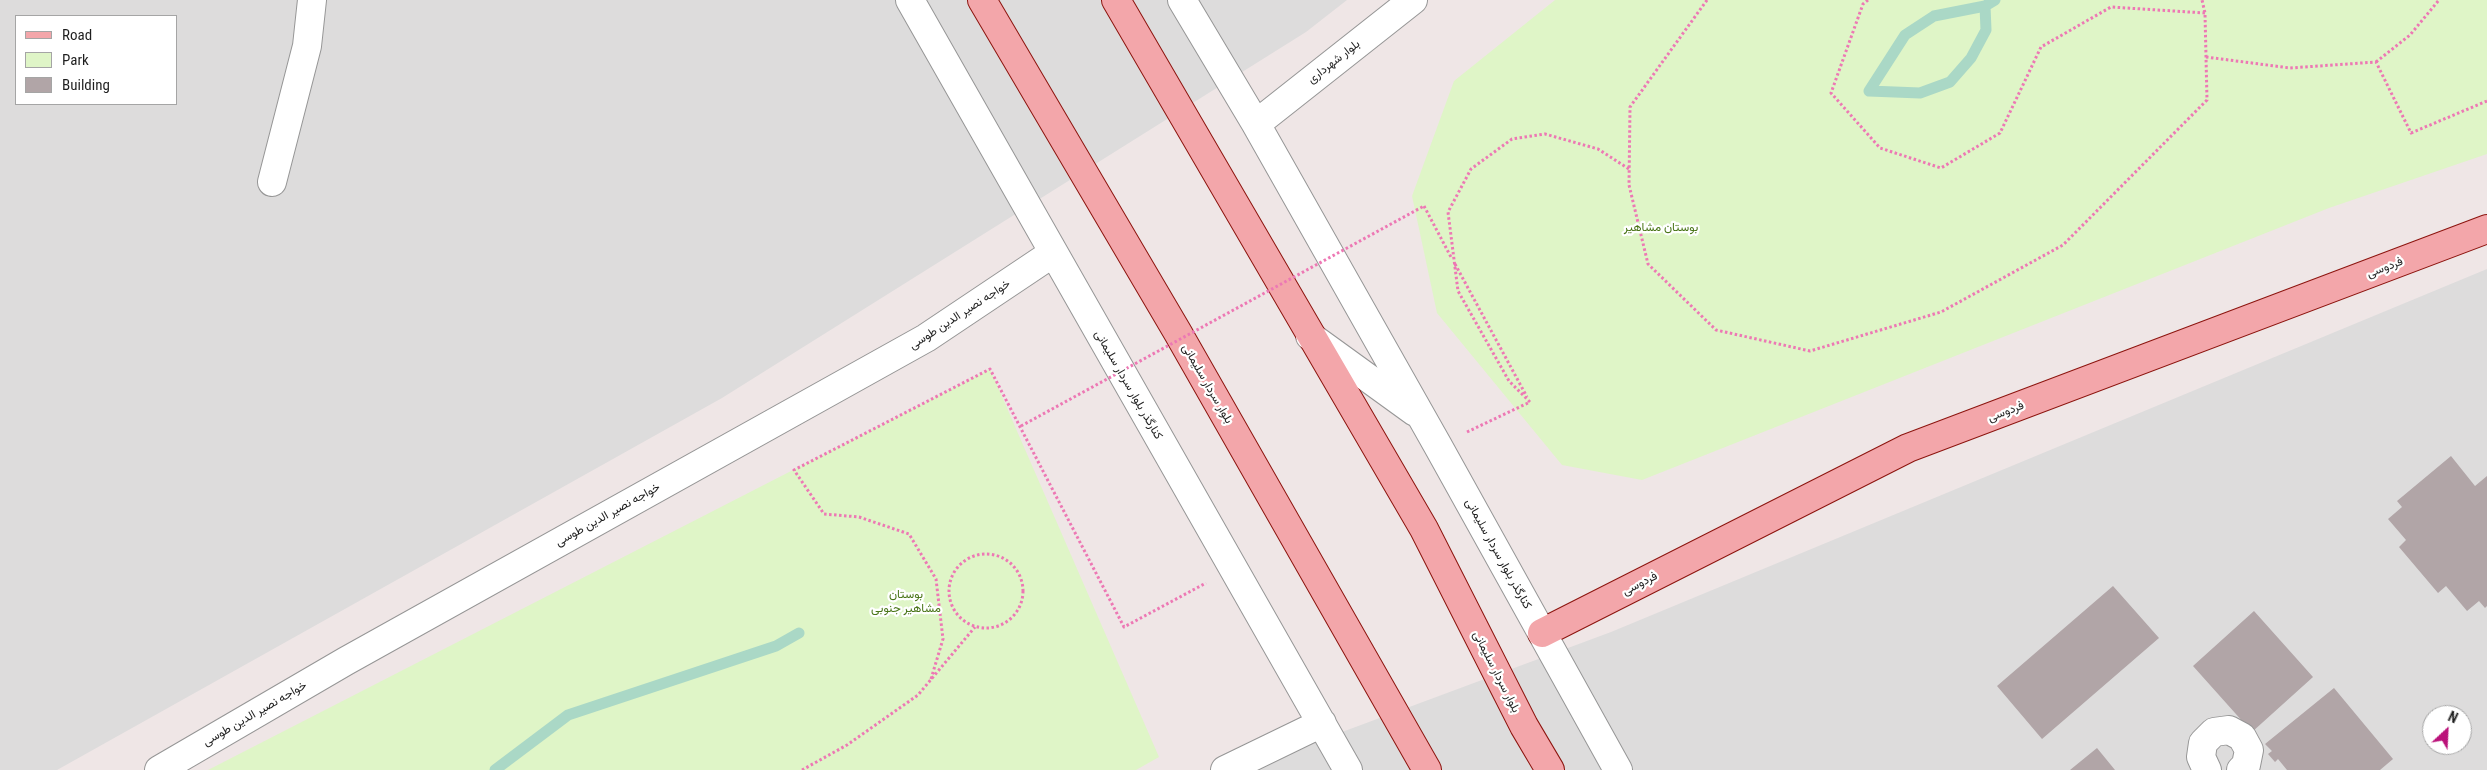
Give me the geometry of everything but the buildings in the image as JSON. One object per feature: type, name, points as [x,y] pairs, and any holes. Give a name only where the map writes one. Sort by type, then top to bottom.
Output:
[{"type":"main road","name":"بلوار سردار سلیمانی","points":[[982,0],[1178,333],[1427,770]]},
{"type":"main road","name":"بلوار سردار سلیمانی","points":[[1116,0],[1424,530],[1524,726],[1550,770]]},
{"type":"main road","name":"فردوسی","points":[[1542,633],[1908,448],[2487,229]]},
{"type":"street","points":[[272,182],[307,46],[312,0]]},
{"type":"street","name":"کنارگذر بلوار سردار سلیمانی","points":[[910,0],[1348,770]]},
{"type":"street","name":"کنارگذر بلوار سردار سلیمانی","points":[[1182,0],[1256,124],[1618,770]]},
{"type":"street","name":"بلوار شهرداری","points":[[1256,124],[1413,0]]},
{"type":"street","name":"خواجه نصیر الدین طوسی","points":[[159,770],[355,656],[926,338],[1053,253]]},
{"type":"street","points":[[1310,336],[1422,418]]},
{"type":"street","points":[[1225,770],[1322,723]]},
{"type":"street","points":[[2207,770],[2200,757],[2203,743],[2214,732],[2229,730],[2242,737],[2249,750],[2246,765],[2241,770]]},
{"type":"path","points":[[1707,0],[1630,107],[1629,185],[1648,264],[1716,330],[1810,351],[1941,312],[2063,245],[2207,100],[2205,13],[2202,0]]},
{"type":"path","points":[[1868,0],[1863,4],[1832,93],[1880,148],[1941,168],[2000,133],[2041,47],[2111,7],[2205,13]]},
{"type":"path","points":[[2206,57],[2290,68],[2376,62],[2410,35],[2439,0]]},
{"type":"path","points":[[2376,62],[2411,133],[2487,101]]},
{"type":"path","points":[[1530,402],[1509,381],[1458,291],[1448,212],[1471,169],[1512,139],[1545,134],[1598,149],[1629,169]]},
{"type":"path","points":[[1021,426],[1424,206],[1530,402]]},
{"type":"path","points":[[931,679],[943,639],[936,579],[908,534],[859,517],[824,514],[794,470],[990,369],[1124,627],[1233,568]]},
{"type":"path","points":[[1438,446],[1530,402]]},
{"type":"path","points":[[991,554],[1004,558],[1016,568],[1022,581],[1023,597],[1017,612],[1006,623],[991,628],[975,627],[963,620],[954,610],[949,598],[949,584],[954,571],[963,561],[977,555],[991,554]]},
{"type":"path","points":[[802,770],[847,745],[918,695],[975,627]]},
{"type":"shaded area","points":[[0,0],[1347,0],[1306,32],[722,398],[57,770],[0,770]]},
{"type":"shaded area","points":[[2487,269],[2487,770],[1256,770],[1291,751],[1611,632]]},
{"type":"green space","name":"بوستان مشاهیر","points":[[1555,0],[2487,0],[2487,154],[2329,208],[1642,480],[1562,465],[1437,313],[1412,196],[1454,81]]},
{"type":"green space","name":"بوستان مشاهیر جنوبی","points":[[990,369],[1159,757],[1136,770],[208,770]]},
{"type":"waterway","points":[[1869,91],[1905,35],[1934,16],[1985,6],[1995,0]]},
{"type":"waterway","points":[[1869,91],[1920,93],[1950,82],[1971,58],[1986,30],[1985,6]]},
{"type":"waterway","points":[[495,770],[568,715],[776,646],[799,633]]}]
